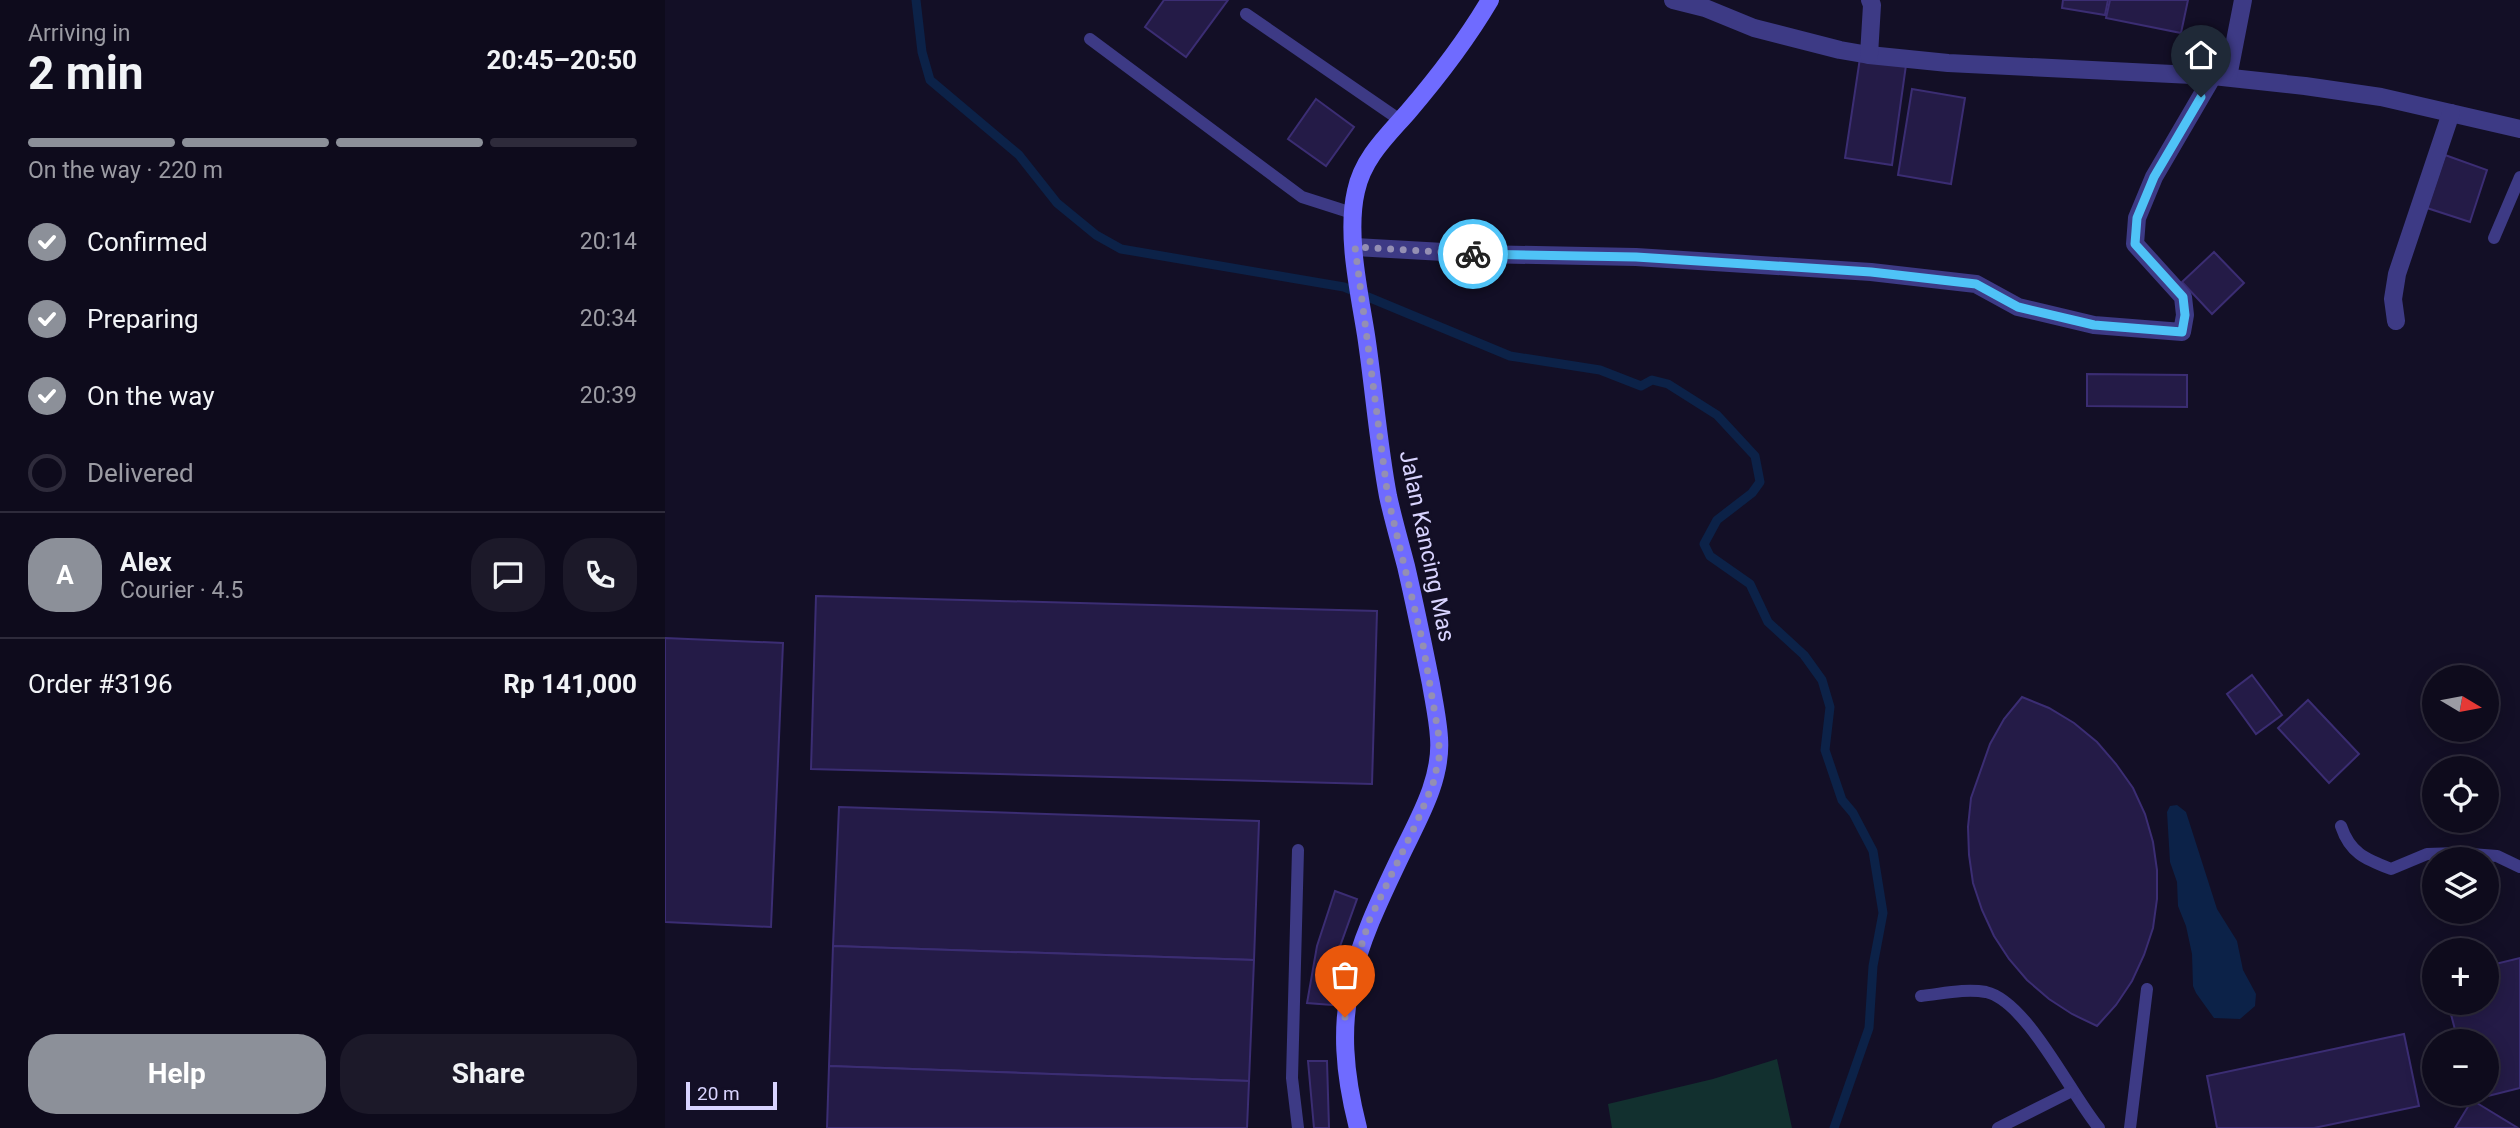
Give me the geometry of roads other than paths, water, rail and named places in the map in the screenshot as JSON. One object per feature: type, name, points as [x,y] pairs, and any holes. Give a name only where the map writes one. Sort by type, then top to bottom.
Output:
[{"type":"street","name":"Jalan Kancing Mas","points":[[1359,1128],[1350,1095],[1345,1045],[1348,989],[1369,921],[1433,784],[1439,758],[1439,737],[1422,639],[1388,498],[1356,268],[1352,213],[1361,173],[1383,139],[1478,21],[1490,0]]},
{"type":"street","points":[[1674,0],[1705,8],[1754,28],[1869,55],[2220,77],[2381,97],[2520,129]]},
{"type":"street","points":[[1869,55],[1873,5],[1870,0]]},
{"type":"street","points":[[1355,247],[1649,258],[1871,272],[1976,284],[2018,307],[2094,325],[2182,332],[2185,315],[2183,297],[2135,244],[2137,218],[2154,177],[2220,77],[2243,0]]},
{"type":"street","points":[[2396,321],[2393,299],[2397,274],[2451,113]]},
{"type":"lane","points":[[1246,14],[1400,120]]},
{"type":"lane","points":[[1090,39],[1302,197],[1352,213]]},
{"type":"lane","points":[[2494,238],[2520,177]]},
{"type":"lane","points":[[2341,826],[2346,842],[2365,859],[2391,869],[2427,854],[2458,853],[2497,856],[2520,867]]},
{"type":"lane","points":[[1299,850],[1292,1078],[1299,1128]]},
{"type":"lane","points":[[2130,1128],[2147,989]]},
{"type":"lane","points":[[1921,996],[1988,992],[2018,1011],[2099,1128]]},
{"type":"lane","points":[[1998,1128],[2072,1091]]},
{"type":"water","points":[[2177,805],[2186,812],[2217,909],[2237,941],[2243,970],[2256,994],[2255,1006],[2240,1019],[2214,1018],[2193,986],[2192,954],[2178,906],[2177,882],[2170,862],[2167,812],[2170,806]]},
{"type":"waterway","points":[[916,0],[922,52],[930,80],[1019,155],[1057,203],[1096,235],[1121,249],[1344,287],[1510,356],[1600,370],[1641,386],[1652,380],[1668,384],[1717,415],[1755,456],[1760,482],[1752,493],[1717,520],[1704,544],[1710,556],[1750,584],[1768,622],[1804,655],[1822,680],[1830,707],[1825,750],[1842,800],[1853,813],[1873,851],[1883,913],[1873,966],[1869,1028],[1834,1128]]}]
